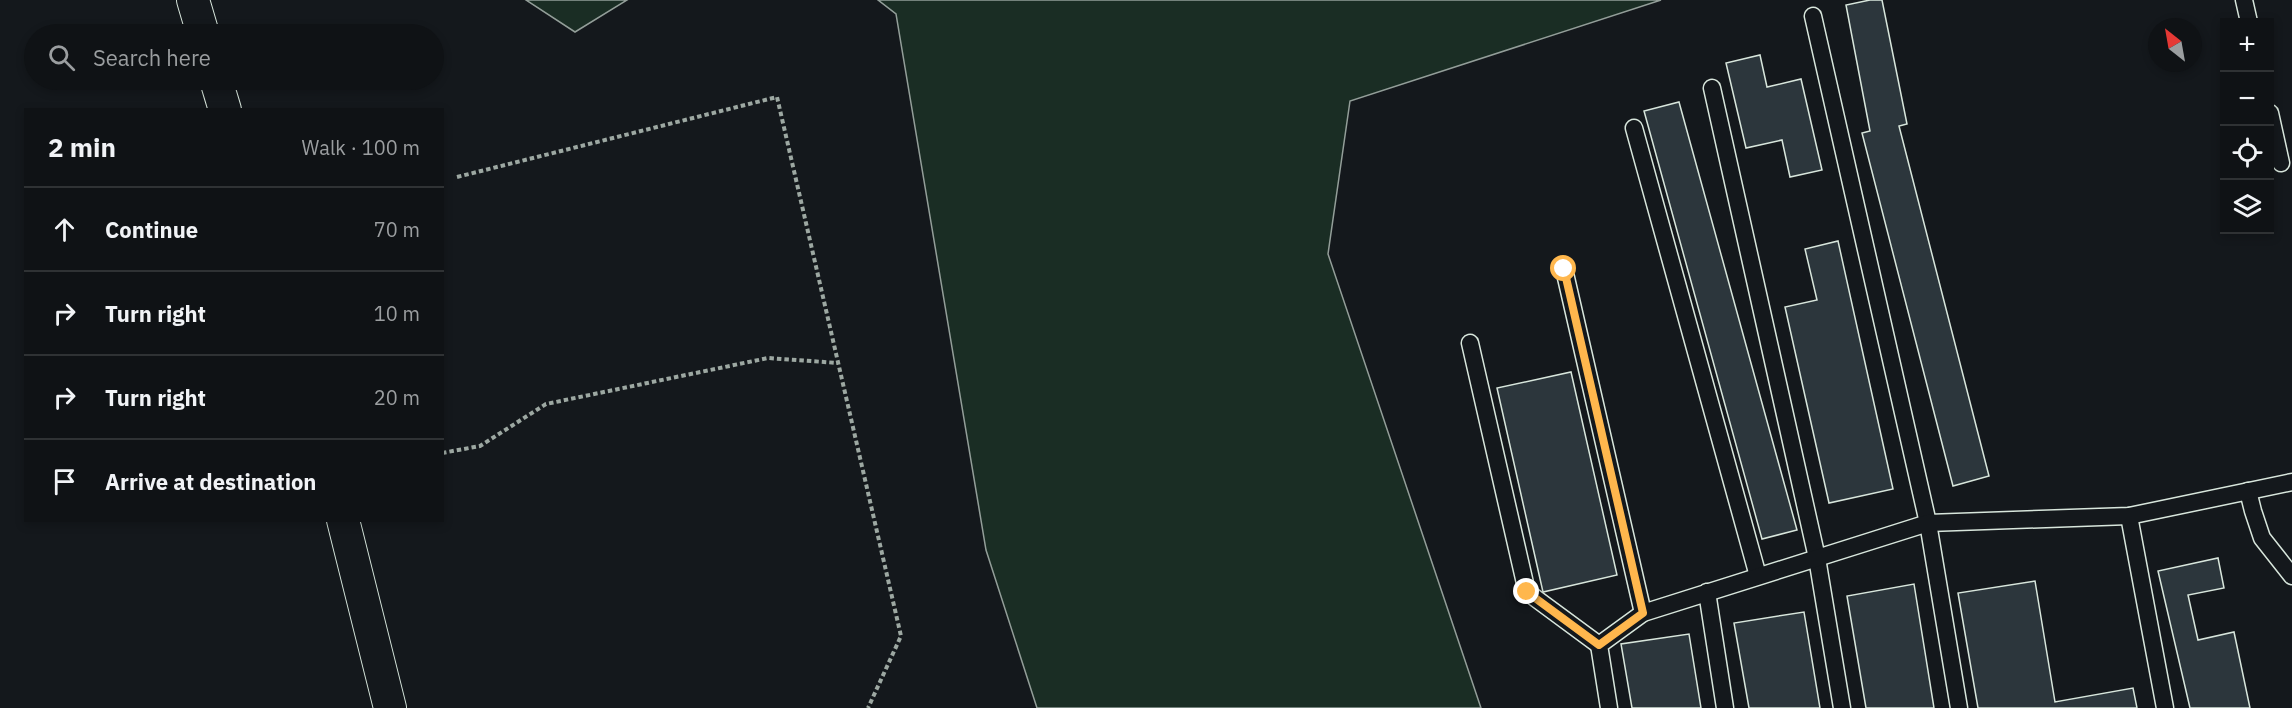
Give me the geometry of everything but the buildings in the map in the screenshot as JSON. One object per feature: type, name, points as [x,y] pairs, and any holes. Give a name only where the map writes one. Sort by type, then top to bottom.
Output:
[{"type":"street","points":[[193,0],[200,24]]},
{"type":"street","points":[[219,90],[224,108]]},
{"type":"street","points":[[344,522],[390,708]]},
{"type":"lane","points":[[2244,0],[2248,18]]},
{"type":"lane","points":[[1813,16],[1928,523],[1959,708]]},
{"type":"lane","points":[[1712,88],[1816,558],[1842,708]]},
{"type":"lane","points":[[2273,126],[2281,163]]},
{"type":"lane","points":[[1634,128],[1758,576]]},
{"type":"lane","points":[[1564,269],[1643,613]]},
{"type":"lane","points":[[1470,343],[1527,592],[1599,645],[1609,708]]},
{"type":"lane","points":[[1599,645],[1643,613],[1928,523],[2129,516],[2292,482]]},
{"type":"lane","points":[[2248,491],[2262,538],[2292,576]]},
{"type":"lane","points":[[2129,516],[2165,708]]},
{"type":"lane","points":[[1707,592],[1725,708]]},
{"type":"path","points":[[457,177],[777,97],[901,636],[868,708]]},
{"type":"path","points":[[444,453],[480,446],[546,404],[768,358],[838,363]]},
{"type":"green space","points":[[526,0],[627,0],[575,32]]},
{"type":"green space","points":[[878,0],[1661,0],[1350,101],[1328,254],[1481,708],[1037,708],[986,550],[896,14]]},
{"type":"route","points":[[1527,592],[1599,645],[1643,613],[1564,269]]}]
